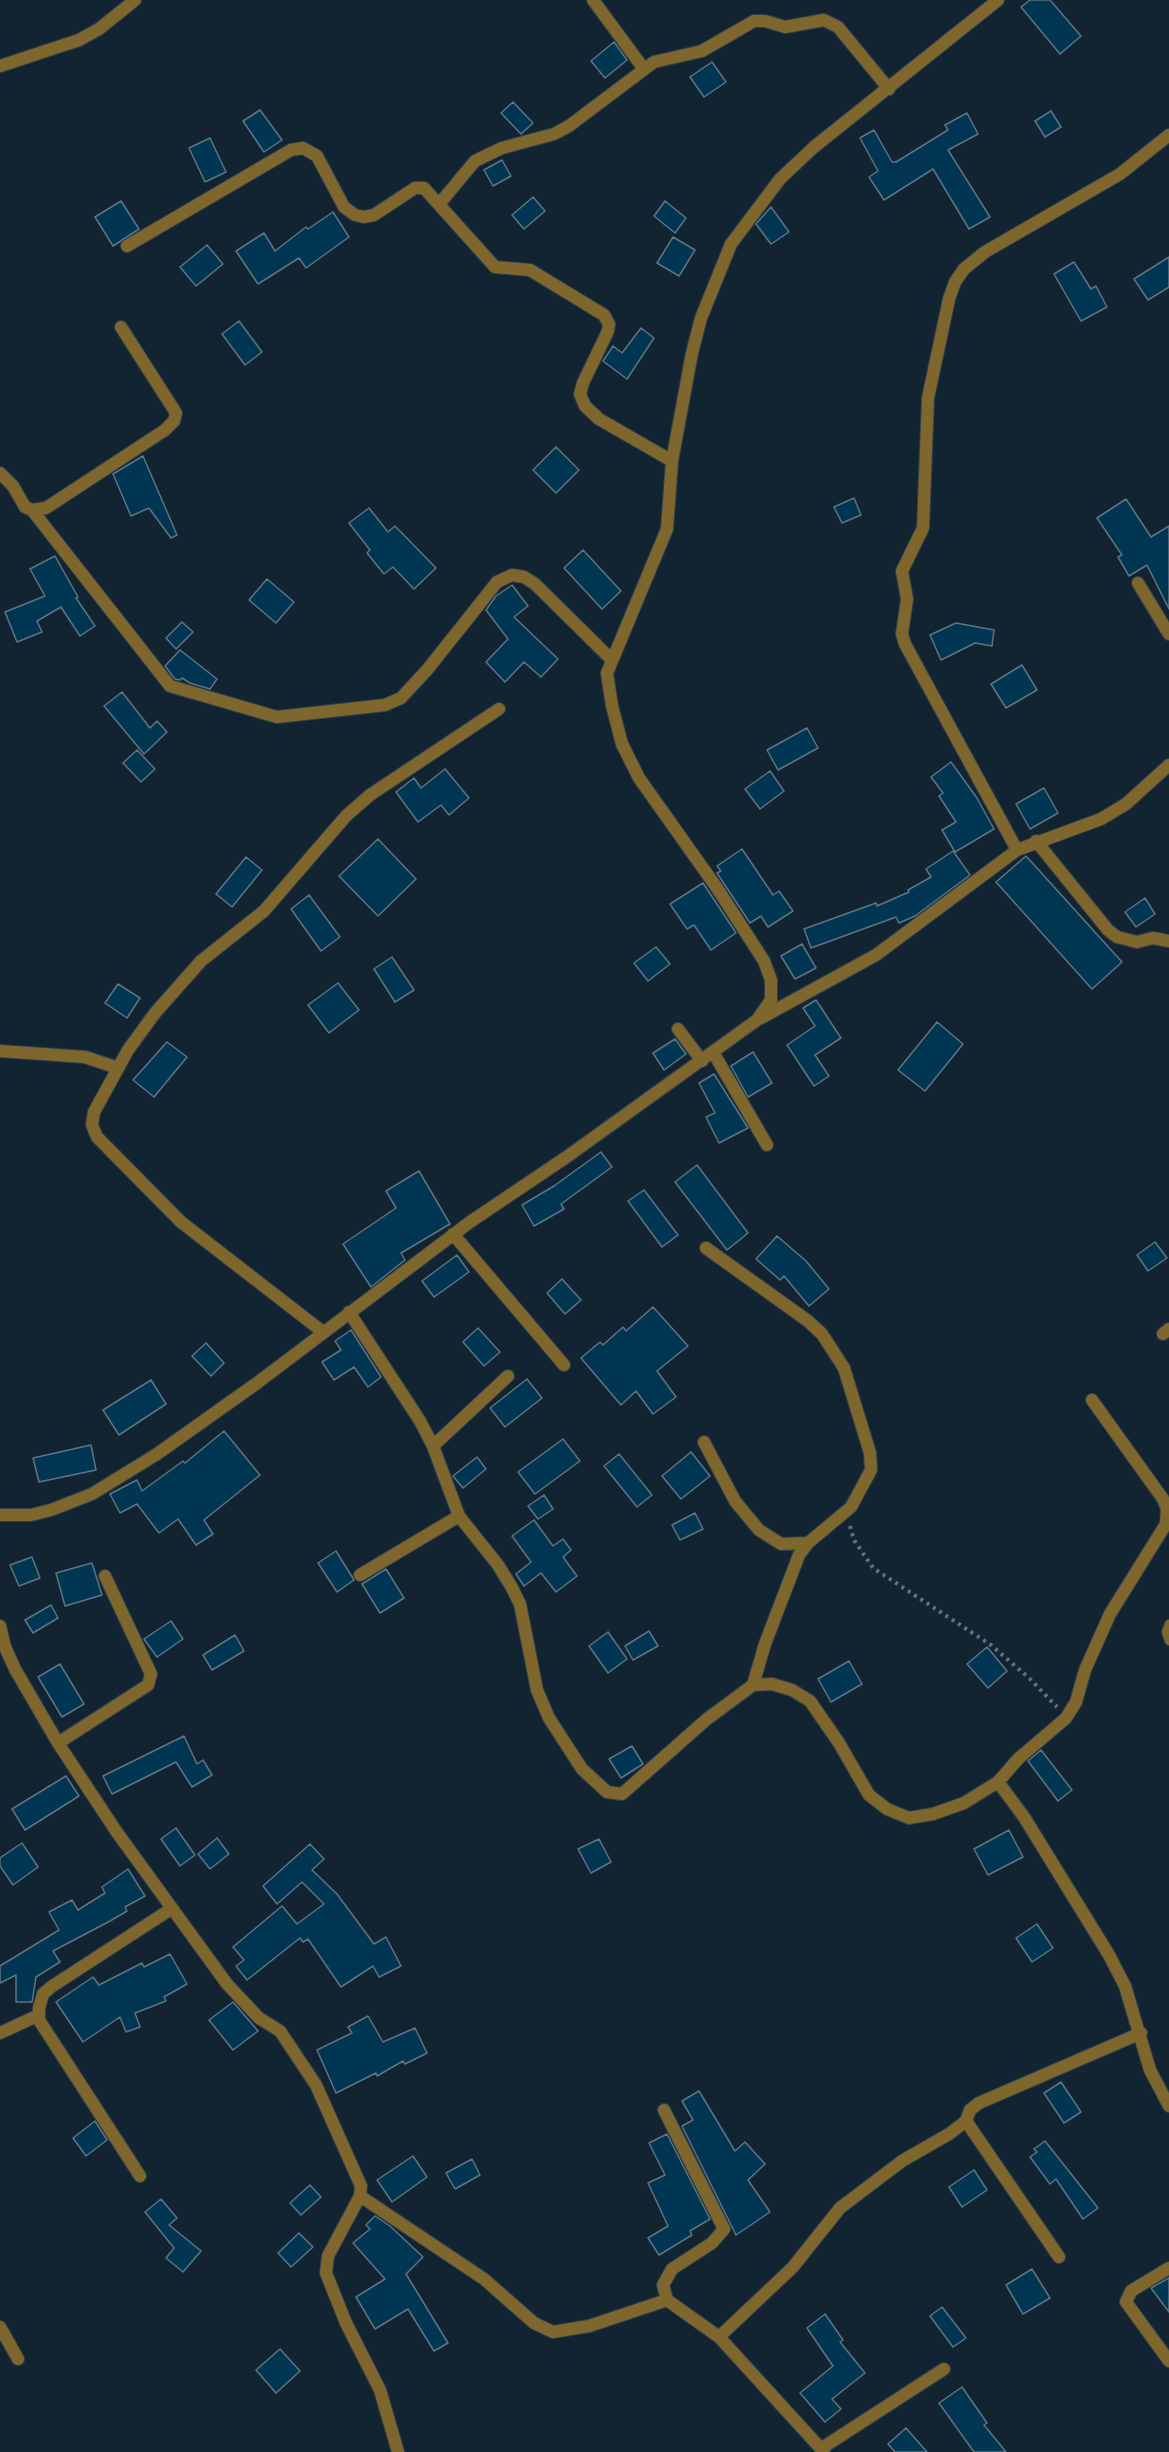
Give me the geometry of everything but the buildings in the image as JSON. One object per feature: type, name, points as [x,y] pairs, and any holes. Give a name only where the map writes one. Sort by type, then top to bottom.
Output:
[{"type":"street","points":[[0,66],[79,40],[99,29],[135,0]]},
{"type":"street","points":[[593,0],[644,69]]},
{"type":"street","points":[[758,1020],[771,1000],[771,980],[764,961],[717,888],[639,778],[622,744],[612,706],[607,673],[656,561],[667,530],[672,461],[692,353],[701,318],[732,244],[780,179],[814,147],[998,0]]},
{"type":"street","points":[[440,203],[475,161],[490,153],[537,140],[561,130],[654,62],[702,51],[754,21],[765,21],[785,27],[824,20],[838,27],[889,88]]},
{"type":"street","points":[[1017,850],[905,644],[902,634],[907,599],[902,571],[924,528],[926,416],[947,308],[954,282],[964,268],[985,252],[1120,174],[1169,135]]},
{"type":"street","points":[[127,246],[291,150],[303,148],[317,156],[344,207],[355,215],[364,217],[374,215],[415,188],[424,188],[440,203],[487,261],[495,267],[530,270],[604,315],[609,324],[608,331],[580,394],[585,406],[599,419],[672,461]]},
{"type":"street","points":[[32,510],[46,508],[165,430],[174,421],[176,413],[122,327]]},
{"type":"street","points":[[0,473],[13,486],[25,507],[32,510],[170,686],[277,717],[385,705],[401,698],[427,670],[497,582],[512,575],[524,577],[535,584],[612,660]]},
{"type":"street","points":[[1138,583],[1169,634]]},
{"type":"street","points":[[323,1332],[181,1222],[98,1137],[92,1125],[94,1112],[118,1068],[155,1013],[181,982],[201,961],[264,911],[345,816],[395,777],[499,709]]},
{"type":"street","points":[[0,1515],[31,1515],[51,1510],[92,1494],[157,1454],[257,1383],[453,1234],[758,1020],[876,956],[1017,850],[1036,841],[1101,819],[1126,804],[1169,765]]},
{"type":"street","points":[[1036,841],[1108,930],[1117,937],[1137,942],[1153,938],[1169,941]]},
{"type":"street","points":[[678,1029],[702,1060]]},
{"type":"street","points":[[0,1051],[85,1057],[118,1068]]},
{"type":"street","points":[[712,1052],[767,1145]]},
{"type":"street","points":[[453,1234],[564,1365]]},
{"type":"street","points":[[706,1248],[808,1321],[822,1334],[844,1368],[870,1454],[872,1470],[851,1508],[808,1543],[792,1570],[765,1644],[753,1685]]},
{"type":"street","points":[[348,1312],[420,1421],[433,1446],[459,1516],[498,1565],[520,1604],[537,1690],[549,1718],[582,1769],[607,1792],[622,1794],[707,1719],[753,1685],[772,1684],[792,1690],[810,1701],[839,1743],[869,1795],[887,1809],[909,1818],[933,1814],[964,1803],[998,1782],[1018,1759],[1066,1718],[1076,1702],[1085,1670],[1110,1614],[1167,1523],[1167,1509],[1163,1499],[1092,1400]]},
{"type":"street","points":[[433,1446],[508,1376]]},
{"type":"street","points":[[704,1442],[735,1501],[759,1530],[782,1544],[808,1543]]},
{"type":"street","points":[[360,1575],[459,1516]]},
{"type":"street","points":[[58,1743],[138,1694],[148,1685],[151,1674],[105,1576]]},
{"type":"street","points":[[0,1626],[5,1647],[15,1669],[58,1743],[171,1909],[243,2003],[280,2031],[297,2052],[316,2085],[361,2186],[360,2196],[334,2241],[328,2256],[326,2273],[346,2323],[380,2390],[398,2452]]},
{"type":"street","points":[[998,1782],[1024,1817],[1109,1955],[1125,1986],[1141,2033],[1150,2070],[1169,2106]]},
{"type":"street","points":[[140,2176],[39,2020],[39,2014],[43,1994],[51,1987],[171,1909]]},
{"type":"street","points":[[0,2033],[39,2014]]},
{"type":"street","points":[[719,2337],[793,2267],[840,2208],[858,2191],[902,2161],[937,2143],[966,2121],[970,2110],[979,2103],[1141,2033]]},
{"type":"street","points":[[664,2110],[723,2229],[712,2243],[672,2269],[665,2277],[663,2285],[667,2300],[719,2337],[823,2450],[944,2369]]},
{"type":"street","points":[[966,2121],[1059,2257]]},
{"type":"street","points":[[360,2196],[484,2279],[534,2323],[553,2332],[589,2326],[667,2300]]},
{"type":"street","points":[[1169,2268],[1131,2291],[1126,2302],[1169,2361]]},
{"type":"street","points":[[0,2327],[18,2359]]},
{"type":"lane","points":[[1169,1624],[1166,1632],[1169,1641]]},
{"type":"path","points":[[851,1508],[850,1526],[854,1540],[873,1568],[991,1645],[1029,1678],[1066,1718]]}]
